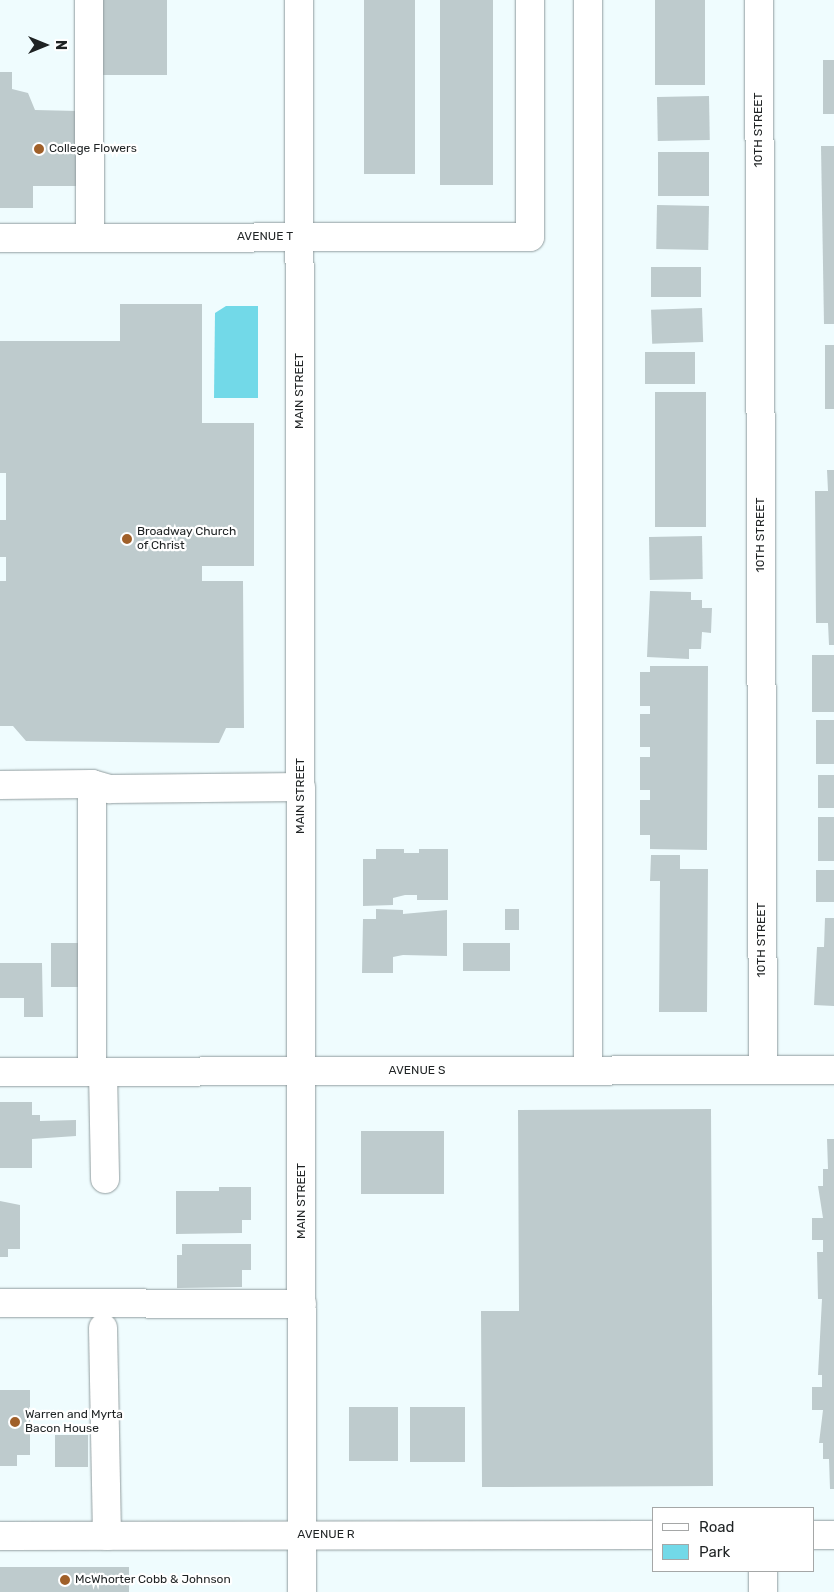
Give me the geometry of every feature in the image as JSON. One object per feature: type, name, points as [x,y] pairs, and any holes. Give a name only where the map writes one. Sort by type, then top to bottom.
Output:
[{"type":"street","points":[[89,0],[90,238]]},
{"type":"street","name":"MAIN STREET","points":[[299,0],[302,1592]]},
{"type":"street","name":"AVENUE T","points":[[0,238],[530,237],[530,0]]},
{"type":"street","points":[[588,0],[588,1070]]},
{"type":"street","name":"10TH STREET","points":[[759,0],[763,1070]]},
{"type":"street","points":[[0,785],[92,784],[110,789],[301,787]]},
{"type":"street","points":[[92,784],[97,1072],[105,1179]]},
{"type":"street","name":"AVENUE S","points":[[0,1072],[834,1070]]},
{"type":"street","points":[[0,1304],[302,1304]]},
{"type":"street","points":[[102,1328],[107,1536]]},
{"type":"street","name":"AVENUE R","points":[[0,1536],[652,1535]]},
{"type":"street","points":[[814,1535],[834,1535]]},
{"type":"street","points":[[763,1572],[763,1592]]},
{"type":"green space","points":[[226,306],[258,306],[258,398],[214,398],[215,313]]},
{"type":"building","points":[[103,0],[167,0],[167,75],[103,75]]},
{"type":"building","points":[[364,0],[415,0],[415,174],[364,174]]},
{"type":"building","points":[[440,0],[493,0],[493,185],[440,185]]},
{"type":"building","points":[[655,0],[705,0],[705,85],[655,85]]},
{"type":"building","points":[[823,60],[834,60],[834,114],[823,114]]},
{"type":"building","name":"College Flowers","points":[[0,72],[12,72],[12,89],[28,93],[35,110],[78,111],[78,186],[33,186],[33,208],[0,208]]},
{"type":"building","points":[[709,96],[710,140],[658,141],[657,97]]},
{"type":"building","points":[[821,146],[834,146],[834,324],[824,324]]},
{"type":"building","points":[[658,152],[709,152],[709,196],[658,196]]},
{"type":"building","points":[[657,205],[709,206],[708,250],[656,249]]},
{"type":"building","points":[[651,267],[701,267],[701,297],[651,297]]},
{"type":"building","name":"Broadway Church of Christ","points":[[120,304],[202,304],[202,423],[254,423],[254,566],[202,566],[202,581],[243,581],[244,728],[226,728],[219,743],[26,741],[13,726],[0,726],[0,581],[6,581],[6,557],[0,557],[0,520],[6,520],[6,473],[0,473],[0,341],[120,341]]},
{"type":"building","points":[[702,308],[703,342],[652,344],[651,310]]},
{"type":"building","points":[[825,345],[834,345],[834,409],[825,409]]},
{"type":"building","points":[[645,352],[695,352],[695,384],[645,384]]},
{"type":"building","points":[[655,392],[706,392],[706,527],[655,527]]},
{"type":"building","points":[[827,470],[834,470],[834,645],[829,645],[828,623],[816,623],[815,491],[828,491]]},
{"type":"building","points":[[702,536],[703,579],[650,580],[649,537]]},
{"type":"building","points":[[650,591],[691,592],[691,600],[702,600],[702,608],[712,608],[711,633],[702,632],[701,649],[689,649],[689,659],[647,657]]},
{"type":"building","points":[[812,655],[834,655],[834,712],[812,712]]},
{"type":"building","points":[[650,666],[708,666],[707,850],[650,849],[650,835],[640,835],[640,800],[650,800],[650,790],[640,790],[640,757],[650,757],[650,747],[640,747],[640,714],[650,714],[650,706],[640,706],[640,672],[650,672]]},
{"type":"building","points":[[816,720],[834,720],[834,764],[816,764]]},
{"type":"building","points":[[818,775],[834,775],[834,808],[818,808]]},
{"type":"building","points":[[818,817],[834,817],[834,861],[818,861]]},
{"type":"building","points":[[376,849],[404,849],[404,853],[419,853],[419,849],[448,849],[448,900],[417,900],[417,895],[405,895],[393,898],[393,905],[363,906],[363,859],[376,859]]},
{"type":"building","points":[[651,855],[680,855],[680,869],[708,869],[707,1012],[659,1012],[660,881],[650,881]]},
{"type":"building","points":[[816,870],[834,870],[834,902],[816,902]]},
{"type":"building","points":[[376,909],[403,910],[403,914],[447,910],[447,956],[403,955],[393,957],[393,973],[362,973],[363,919],[376,919]]},
{"type":"building","points":[[505,909],[519,909],[519,930],[505,930]]},
{"type":"building","points":[[825,918],[834,918],[834,1006],[814,1005],[817,947],[824,947]]},
{"type":"building","points":[[51,943],[82,943],[82,987],[51,987]]},
{"type":"building","points":[[463,943],[510,943],[510,971],[463,971]]},
{"type":"building","points":[[0,963],[42,963],[43,1017],[24,1017],[24,998],[0,998]]},
{"type":"building","points":[[0,1102],[32,1102],[32,1115],[40,1115],[40,1121],[76,1120],[76,1136],[32,1139],[32,1168],[0,1168]]},
{"type":"building","points":[[711,1109],[713,1486],[482,1487],[481,1311],[519,1311],[518,1110]]},
{"type":"building","points":[[361,1131],[444,1131],[444,1194],[361,1194]]},
{"type":"building","points":[[827,1139],[834,1139],[834,1489],[830,1489],[829,1459],[823,1459],[823,1443],[819,1443],[823,1410],[812,1410],[812,1387],[822,1387],[822,1375],[818,1375],[822,1299],[818,1299],[817,1252],[823,1252],[823,1240],[812,1240],[812,1218],[823,1218],[818,1186],[823,1186],[823,1169],[828,1169]]},
{"type":"building","points":[[219,1187],[251,1187],[251,1220],[242,1220],[242,1233],[176,1234],[176,1191],[219,1191]]},
{"type":"building","points":[[0,1201],[20,1205],[20,1249],[8,1249],[8,1257],[0,1257]]},
{"type":"building","points":[[182,1244],[251,1244],[251,1270],[242,1270],[242,1287],[177,1288],[177,1255],[182,1255]]},
{"type":"building","name":"Warren and Myrta Bacon House","points":[[0,1390],[30,1390],[30,1455],[17,1455],[17,1466],[0,1466]]},
{"type":"building","points":[[349,1407],[398,1407],[398,1461],[349,1461]]},
{"type":"building","points":[[410,1407],[465,1407],[465,1462],[410,1462]]},
{"type":"building","points":[[55,1435],[88,1435],[88,1467],[55,1467]]},
{"type":"building","name":"McWhorter Cobb & Johnson","points":[[0,1567],[129,1567],[129,1592],[0,1592]]},
{"type":"place","name":"College Flowers","points":[[39,149]]},
{"type":"place","name":"Broadway Church of Christ","points":[[127,539]]},
{"type":"place","name":"Warren and Myrta Bacon House","points":[[15,1422]]},
{"type":"place","name":"McWhorter Cobb & Johnson","points":[[65,1580]]}]
